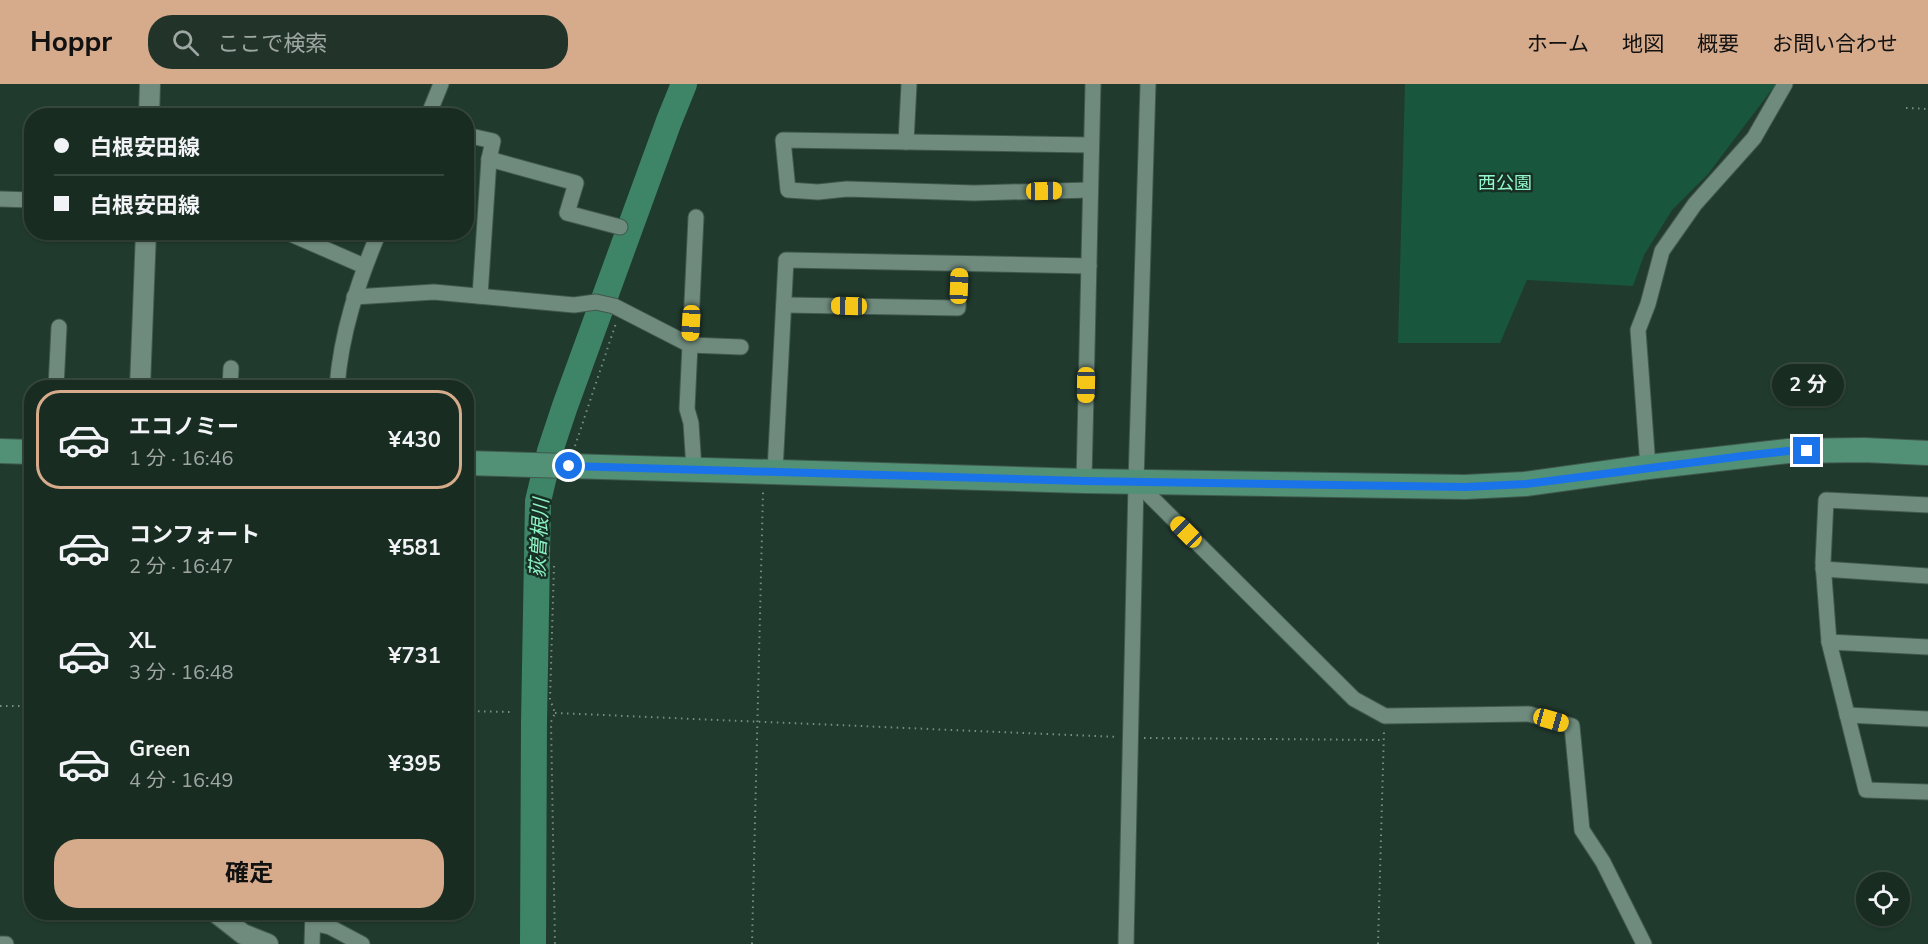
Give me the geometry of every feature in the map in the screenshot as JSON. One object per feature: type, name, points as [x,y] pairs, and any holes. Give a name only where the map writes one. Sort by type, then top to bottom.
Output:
[{"type":"main road","points":[[474,463],[1084,481],[1465,487],[1526,484],[1788,451],[1864,450],[1928,453]]},
{"type":"main road","points":[[0,451],[24,452]]},
{"type":"street","points":[[149,108],[150,84]]},
{"type":"street","points":[[431,108],[441,84]]},
{"type":"street","points":[[906,142],[909,84]]},
{"type":"street","points":[[1084,481],[1093,84]]},
{"type":"street","points":[[1126,944],[1136,482],[1148,84]]},
{"type":"street","points":[[1653,467],[1638,330],[1648,304],[1662,251],[1695,204],[1754,138],[1785,84]]},
{"type":"street","points":[[474,137],[493,141],[489,159],[480,296]]},
{"type":"street","points":[[1090,190],[974,193],[848,189],[818,192],[788,190],[783,140],[1091,145]]},
{"type":"street","points":[[489,159],[576,183],[567,213],[620,227]]},
{"type":"street","points":[[0,199],[24,200]]},
{"type":"street","points":[[694,469],[691,423],[687,410],[696,217]]},
{"type":"street","points":[[140,380],[146,240]]},
{"type":"street","points":[[304,240],[364,266]]},
{"type":"street","points":[[337,380],[339,357],[354,297],[375,240]]},
{"type":"street","points":[[770,471],[786,260],[1089,266]]},
{"type":"street","points":[[784,305],[958,308],[960,264]]},
{"type":"street","points":[[354,297],[434,292],[574,305],[596,302],[617,308],[690,345],[741,347]]},
{"type":"street","points":[[56,380],[59,327]]},
{"type":"street","points":[[230,380],[231,368]]},
{"type":"street","points":[[1136,482],[1354,699],[1385,716],[1529,714],[1572,726],[1582,830],[1603,862],[1644,944]]},
{"type":"street","points":[[1928,505],[1826,500],[1823,569],[1829,642],[1866,790],[1928,792]]},
{"type":"street","points":[[1823,569],[1928,576]]},
{"type":"street","points":[[1829,642],[1928,648]]},
{"type":"street","points":[[1847,715],[1928,719]]},
{"type":"street","points":[[222,920],[237,939],[268,944]]},
{"type":"street","points":[[312,944],[313,920]]},
{"type":"street","points":[[318,920],[362,944]]},
{"type":"street","points":[[0,944],[6,944]]},
{"type":"path","points":[[1906,108],[1928,109]]},
{"type":"path","points":[[569,466],[617,308]]},
{"type":"path","points":[[752,944],[758,723],[770,471]]},
{"type":"path","points":[[554,566],[550,699],[555,712],[551,722],[555,944]]},
{"type":"path","points":[[0,706],[24,706]]},
{"type":"path","points":[[474,711],[511,712]]},
{"type":"path","points":[[555,712],[758,723],[1132,738],[1384,740],[1378,944]]},
{"type":"green space","name":"西公園","points":[[1405,84],[1776,84],[1708,174],[1672,210],[1644,255],[1633,286],[1527,280],[1500,343],[1398,343]]},
{"type":"waterway","name":"荻曽根川","points":[[533,944],[538,501],[550,451],[565,406],[684,84]]},
{"type":"route","points":[[569,466],[1084,481],[1465,487],[1526,484],[1648,467],[1788,451],[1807,451]]}]
